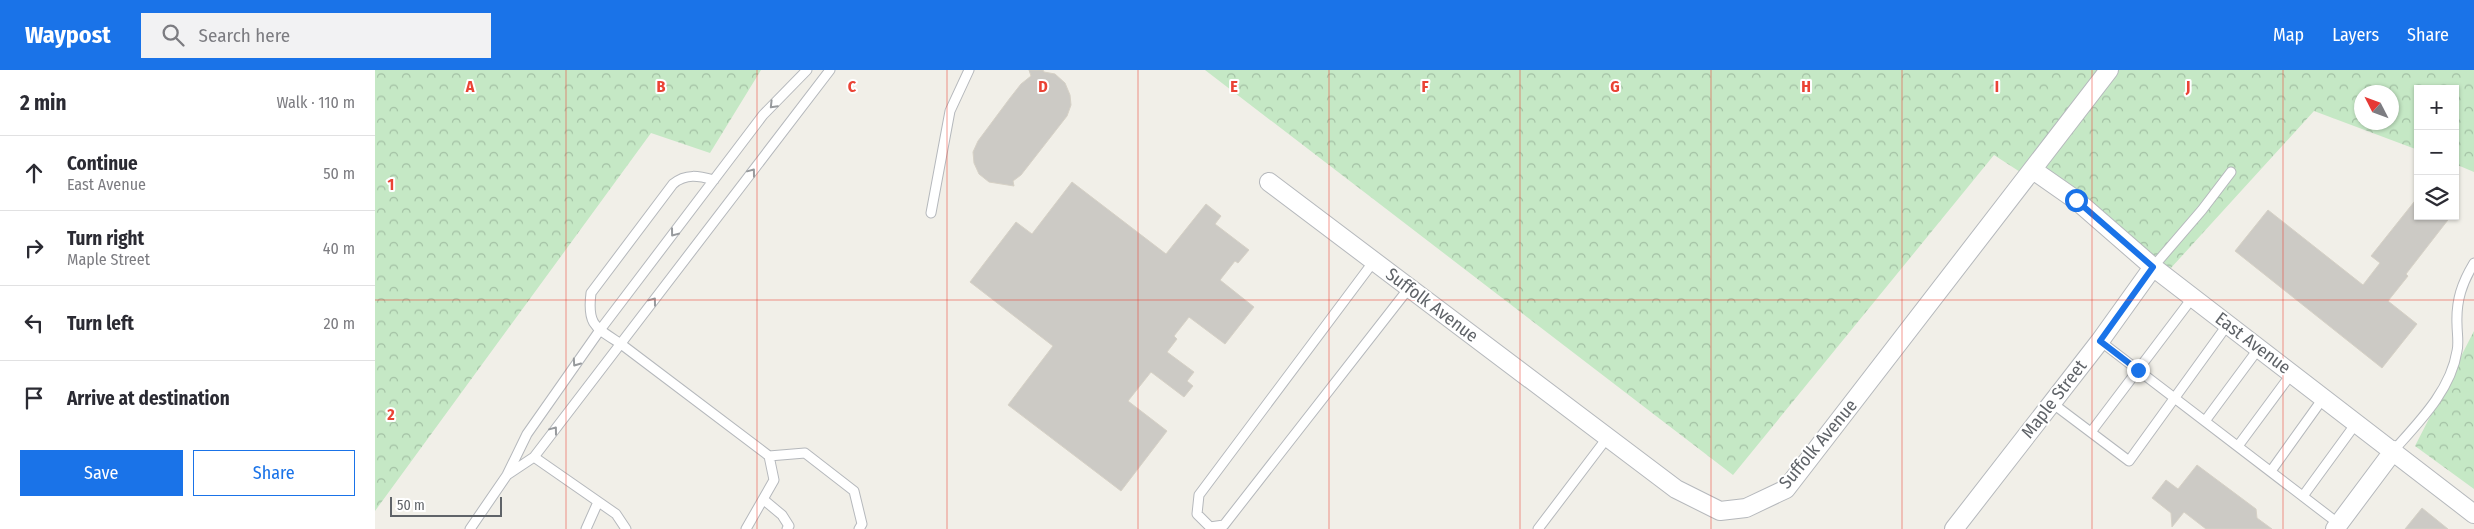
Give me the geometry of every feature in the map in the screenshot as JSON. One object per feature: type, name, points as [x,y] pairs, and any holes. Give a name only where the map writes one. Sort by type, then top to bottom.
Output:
[{"type":"street","name":"Suffolk Avenue","points":[[1269,182],[1676,489],[1720,511],[1746,508],[1786,490],[2109,70]]},
{"type":"street","name":"East Avenue","points":[[2033,170],[2076,200],[2153,267],[2357,422],[2474,514]]},
{"type":"street","name":"Maple Street","points":[[1954,529],[2100,341],[2153,267]]},
{"type":"street","points":[[2337,526],[2393,450]]},
{"type":"lane","points":[[470,529],[507,475],[527,434],[599,330],[763,115],[807,70]]},
{"type":"lane","points":[[507,475],[533,457],[830,70]]},
{"type":"lane","points":[[931,213],[950,111],[969,70]]},
{"type":"lane","points":[[2153,267],[2202,210],[2231,172]]},
{"type":"lane","points":[[714,180],[698,175],[681,177],[673,184],[591,293],[589,312],[592,322],[599,330],[621,344],[769,456],[774,480],[746,529]]},
{"type":"lane","points":[[1373,261],[1199,495],[1197,514],[1210,526],[1224,525],[1409,288]]},
{"type":"lane","points":[[2393,450],[2430,409],[2453,367],[2457,350],[2459,294],[2463,281],[2474,263]]},
{"type":"lane","points":[[2091,432],[2193,297]]},
{"type":"lane","points":[[2052,402],[2129,461],[2228,324]]},
{"type":"lane","points":[[2100,341],[2271,471],[2337,526]]},
{"type":"lane","points":[[2205,421],[2259,348]]},
{"type":"lane","points":[[2238,446],[2292,373]]},
{"type":"lane","points":[[2271,471],[2324,397]]},
{"type":"lane","points":[[2303,496],[2357,422]]},
{"type":"lane","points":[[1538,529],[1607,438]]},
{"type":"lane","points":[[769,456],[805,453],[854,491],[863,524],[859,529]]},
{"type":"lane","points":[[533,457],[617,514],[626,529]]},
{"type":"lane","points":[[764,500],[783,515],[790,528]]},
{"type":"lane","points":[[586,529],[598,502]]},
{"type":"green space","points":[[375,70],[761,70],[710,153],[651,133],[375,511]]},
{"type":"green space","points":[[1205,70],[2474,70],[2474,172],[2459,166],[2459,85],[2414,85],[2414,148],[2365,130],[2399,130],[2399,85],[2354,85],[2354,126],[2314,111],[2170,269],[1994,155],[1733,475]]},
{"type":"green space","points":[[2474,331],[2474,489],[2415,446]]},
{"type":"building","points":[[1029,70],[1043,70],[1044,72],[1055,74],[1065,83],[1070,95],[1071,105],[1067,116],[1021,175],[1013,181],[1014,186],[989,182],[979,174],[974,163],[973,152],[978,141],[1010,98],[1021,84],[1031,76]]},
{"type":"building","points":[[1072,182],[1166,254],[1206,204],[1221,216],[1215,224],[1249,250],[1238,263],[1235,261],[1220,280],[1254,307],[1225,344],[1189,317],[1174,336],[1177,339],[1167,352],[1194,372],[1187,381],[1193,386],[1184,397],[1151,372],[1128,401],[1167,431],[1121,491],[1008,405],[1053,346],[970,282],[1016,222],[1032,234]]},
{"type":"building","points":[[2414,202],[2414,220],[2448,220],[2406,274],[2408,276],[2388,301],[2417,324],[2382,368],[2235,251],[2268,210],[2363,285],[2380,263],[2371,256]]},
{"type":"building","points":[[2197,465],[2256,509],[2257,518],[2272,529],[2206,529],[2184,512],[2172,527],[2171,513],[2152,498],[2166,480],[2178,489]]},
{"type":"building","points":[[2422,508],[2448,529],[2405,529]]},
{"type":"route","points":[[2076,200],[2153,267],[2100,341],[2138,370]]}]
